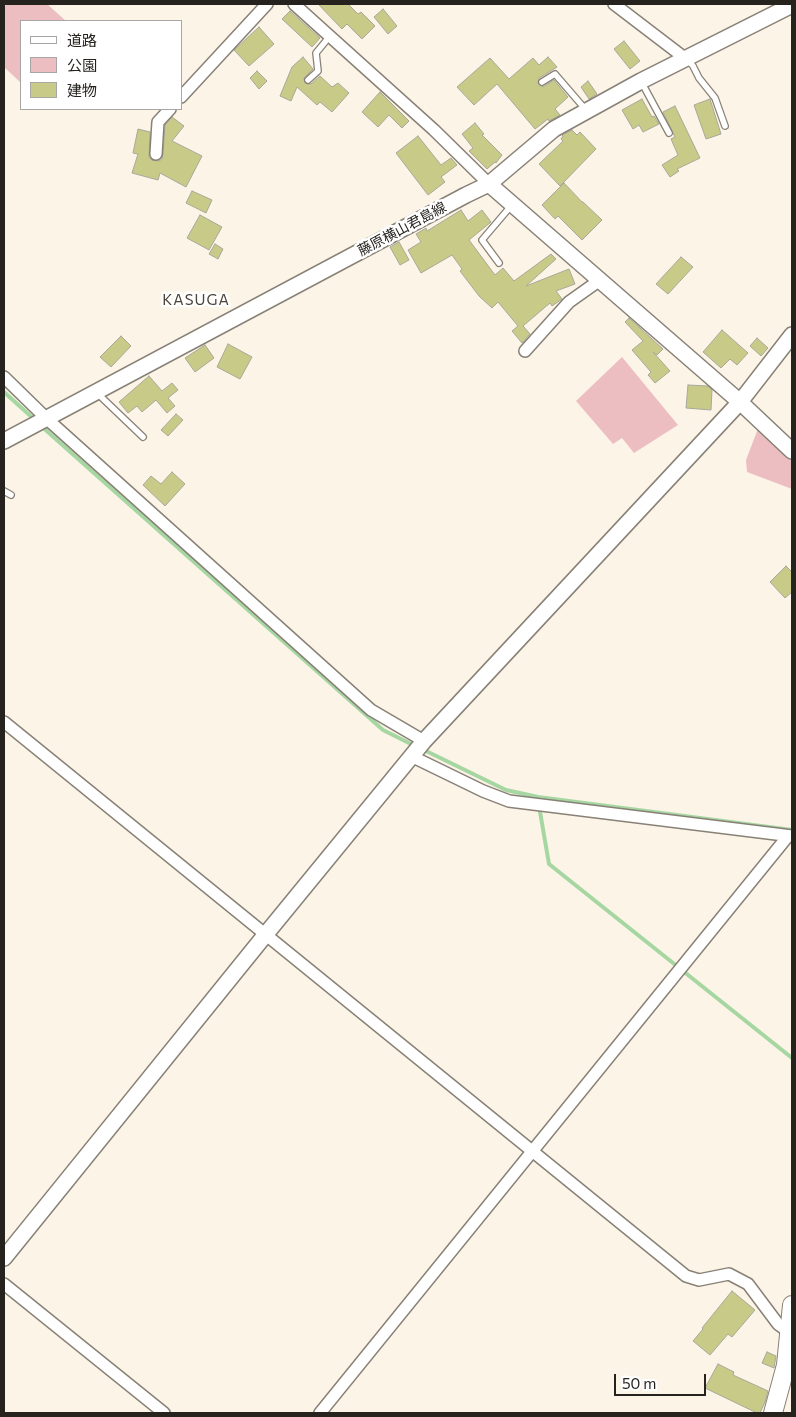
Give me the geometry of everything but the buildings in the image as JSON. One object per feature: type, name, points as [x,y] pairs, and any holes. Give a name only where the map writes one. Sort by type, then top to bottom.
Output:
[{"type":"main road","points":[[773,1413],[789,1367],[789,1332],[792,1305]]},
{"type":"street","points":[[182,96],[267,4]]},
{"type":"street","points":[[294,4],[434,130],[489,184],[740,402],[792,451]]},
{"type":"street","points":[[614,4],[686,58]]},
{"type":"street","name":"藤原横山君島線","points":[[4,441],[457,199],[489,184],[554,128],[641,81],[792,5]]},
{"type":"street","points":[[156,154],[158,122],[169,110]]},
{"type":"street","points":[[525,350],[569,302],[600,280]]},
{"type":"street","points":[[4,1258],[411,756],[740,402],[792,335]]},
{"type":"street","points":[[4,377],[46,418],[371,710],[424,741]]},
{"type":"street","points":[[4,722],[686,1276],[699,1280],[729,1274],[748,1284],[778,1324],[789,1332]]},
{"type":"street","points":[[411,756],[509,801],[790,836]]},
{"type":"street","points":[[320,1413],[532,1150],[790,836]]},
{"type":"street","points":[[4,1284],[164,1413]]},
{"type":"lane","points":[[308,80],[318,71],[316,53],[330,36]]},
{"type":"lane","points":[[686,58],[693,66],[699,78],[716,98],[724,126]]},
{"type":"lane","points":[[542,82],[555,74],[586,110]]},
{"type":"lane","points":[[641,81],[669,133]]},
{"type":"lane","points":[[499,263],[482,240],[512,204]]},
{"type":"lane","points":[[96,392],[143,437]]},
{"type":"lane","points":[[4,491],[11,496]]},
{"type":"green space","points":[[7,4],[47,4],[65,20],[20,20],[20,82],[4,67],[4,7]]},
{"type":"green space","points":[[622,357],[678,425],[634,453],[622,438],[613,444],[576,401]]},
{"type":"green space","points":[[759,426],[792,460],[792,489],[747,472],[746,460]]},
{"type":"waterway","points":[[4,392],[35,420]]},
{"type":"waterway","points":[[40,425],[383,730],[415,746]]},
{"type":"waterway","points":[[422,749],[506,790],[538,797],[792,830]]},
{"type":"waterway","points":[[539,806],[549,864],[792,1058]]},
{"type":"district","name":"KASUGA","points":[[196,300]]}]
